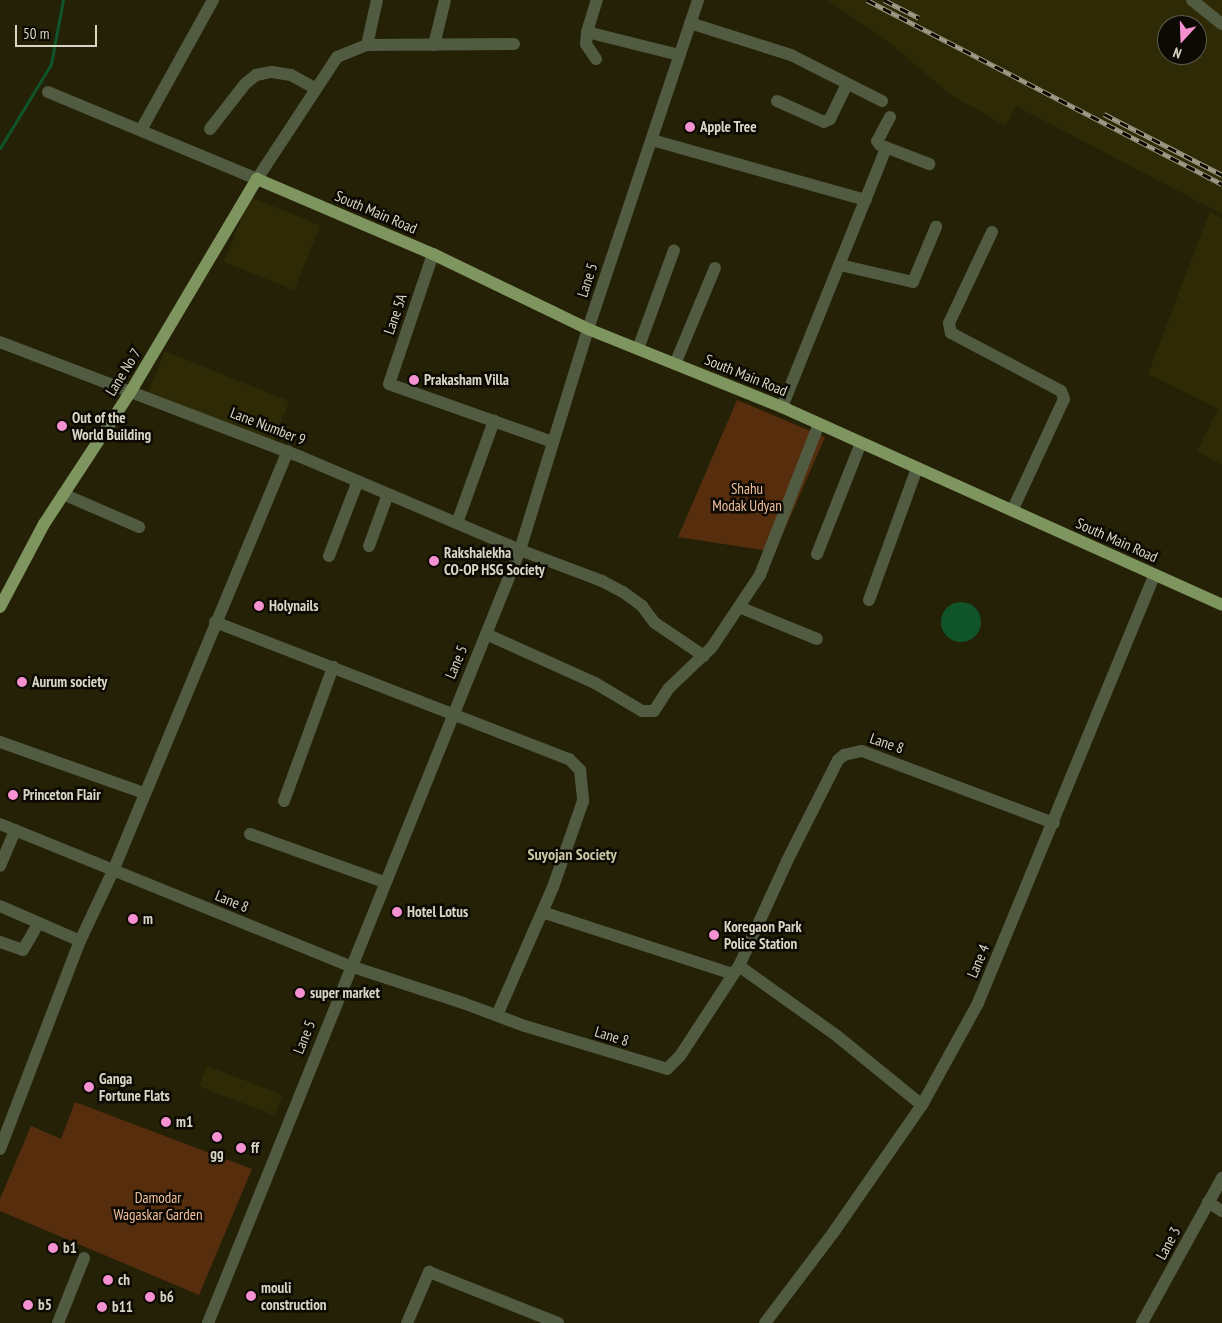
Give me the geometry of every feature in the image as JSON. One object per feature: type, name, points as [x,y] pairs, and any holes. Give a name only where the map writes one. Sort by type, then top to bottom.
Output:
[{"type":"main road","name":"South Main Road","points":[[257,179],[433,254],[588,329],[782,407],[1222,605]]},
{"type":"main road","name":"Lane No 7","points":[[0,607],[4,591],[63,494],[131,391],[257,179]]},
{"type":"street","points":[[141,130],[213,0]]},
{"type":"street","points":[[367,45],[377,0]]},
{"type":"street","points":[[434,45],[445,0]]},
{"type":"street","points":[[596,59],[586,44],[587,32],[598,0]]},
{"type":"street","name":"Lane 5","points":[[208,1323],[350,966],[520,550],[588,329],[698,0]]},
{"type":"street","points":[[1192,0],[1222,24]]},
{"type":"street","points":[[690,23],[791,55],[882,102]]},
{"type":"street","points":[[587,32],[679,55]]},
{"type":"street","points":[[48,92],[257,179],[314,88],[337,57],[367,45],[514,44]]},
{"type":"street","points":[[210,129],[245,84],[256,75],[272,72],[291,75],[314,88]]},
{"type":"street","points":[[777,101],[824,122],[830,118],[846,84]]},
{"type":"street","points":[[890,116],[878,141],[886,148],[928,164]]},
{"type":"street","points":[[652,140],[866,200]]},
{"type":"street","points":[[782,407],[886,148]]},
{"type":"street","points":[[840,265],[913,282],[936,227]]},
{"type":"street","points":[[992,232],[949,322],[951,333],[1061,391],[1064,399],[1012,511]]},
{"type":"street","points":[[638,349],[674,250]]},
{"type":"street","name":"Lane 5A","points":[[433,254],[389,384],[494,421]]},
{"type":"street","points":[[675,364],[716,268]]},
{"type":"street","name":"Lane Number 9","points":[[0,342],[288,451],[623,592],[642,606],[655,622],[704,656]]},
{"type":"street","points":[[458,523],[494,421],[554,442]]},
{"type":"street","points":[[486,634],[555,664],[649,713],[657,709],[669,688],[704,656],[760,576],[819,424]]},
{"type":"street","points":[[817,554],[861,442]]},
{"type":"street","points":[[0,1149],[80,941],[113,871],[215,622],[288,451]]},
{"type":"street","points":[[869,600],[917,468]]},
{"type":"street","points":[[329,556],[358,481]]},
{"type":"street","points":[[63,494],[139,527]]},
{"type":"street","points":[[368,546],[388,494]]},
{"type":"street","name":"Lane 4","points":[[765,1323],[833,1233],[922,1105],[978,1003],[1154,575]]},
{"type":"street","points":[[739,607],[817,639]]},
{"type":"street","points":[[215,622],[453,712],[569,759],[580,770],[583,801],[542,912],[497,1015]]},
{"type":"street","points":[[284,801],[333,667]]},
{"type":"street","points":[[0,742],[144,793]]},
{"type":"street","name":"Lane 8","points":[[0,824],[350,966],[525,1026],[667,1069],[680,1056],[736,970],[838,760],[851,751],[862,751],[1054,822]]},
{"type":"street","points":[[0,866],[15,830]]},
{"type":"street","points":[[250,834],[384,882]]},
{"type":"street","points":[[0,906],[80,941]]},
{"type":"street","points":[[542,912],[736,970],[837,1036],[922,1105]]},
{"type":"street","points":[[0,942],[23,950],[38,924]]},
{"type":"street","name":"Lane 3","points":[[1142,1323],[1222,1178]]},
{"type":"street","points":[[1208,1202],[1222,1210]]},
{"type":"street","points":[[58,1323],[84,1258]]},
{"type":"street","points":[[407,1323],[429,1272],[558,1323]]},
{"type":"shaded area","points":[[827,0],[1222,0],[1222,214],[1016,106],[1006,126],[951,95],[891,44]]},
{"type":"shaded area","points":[[250,197],[320,225],[294,290],[224,262]]},
{"type":"shaded area","points":[[1210,211],[1222,218],[1222,465],[1197,451],[1218,409],[1148,374]]},
{"type":"shaded area","points":[[165,351],[289,401],[272,445],[147,395]]},
{"type":"shaded area","points":[[961,602],[975,608],[981,622],[975,636],[961,642],[947,636],[941,622],[947,608]]},
{"type":"shaded area","points":[[207,1066],[283,1095],[275,1116],[199,1087]]},
{"type":"green space","name":"Shahu Modak Udyan","points":[[737,400],[825,437],[775,552],[678,537]]},
{"type":"green space","name":"Damodar Wagaskar Garden","points":[[75,1102],[252,1169],[199,1295],[0,1211],[0,1199],[31,1126],[61,1139]]},
{"type":"waterway","points":[[0,148],[51,64],[63,0]]},
{"type":"railway","points":[[867,0],[1222,184]]},
{"type":"railway","points":[[884,0],[919,18]]},
{"type":"railway","points":[[1104,114],[1222,175]]},
{"type":"place","name":"Apple Tree","points":[[690,127]]},
{"type":"place","name":"Prakasham Villa","points":[[414,380]]},
{"type":"place","name":"Out of the World Building","points":[[62,426]]},
{"type":"place","name":"Rakshalekha CO-OP HSG Society","points":[[434,561]]},
{"type":"place","name":"Holynails","points":[[259,606]]},
{"type":"place","name":"Aurum society","points":[[22,682]]},
{"type":"place","name":"Princeton Flair","points":[[13,795]]},
{"type":"place","name":"Hotel Lotus","points":[[397,912]]},
{"type":"place","name":"m","points":[[133,919]]},
{"type":"place","name":"Koregaon Park Police Station","points":[[714,935]]},
{"type":"place","name":"super market","points":[[300,993]]},
{"type":"place","name":"Ganga Fortune Flats","points":[[89,1087]]},
{"type":"place","name":"m1","points":[[166,1122]]},
{"type":"place","name":"gg","points":[[217,1137]]},
{"type":"place","name":"ff","points":[[241,1148]]},
{"type":"place","name":"b1","points":[[53,1248]]},
{"type":"place","name":"ch","points":[[108,1280]]},
{"type":"place","name":"mouli construction","points":[[251,1296]]},
{"type":"place","name":"b6","points":[[150,1297]]},
{"type":"place","name":"b5","points":[[28,1305]]},
{"type":"place","name":"b11","points":[[102,1307]]},
{"type":"district","name":"Suyojan Society","points":[[572,854]]}]
